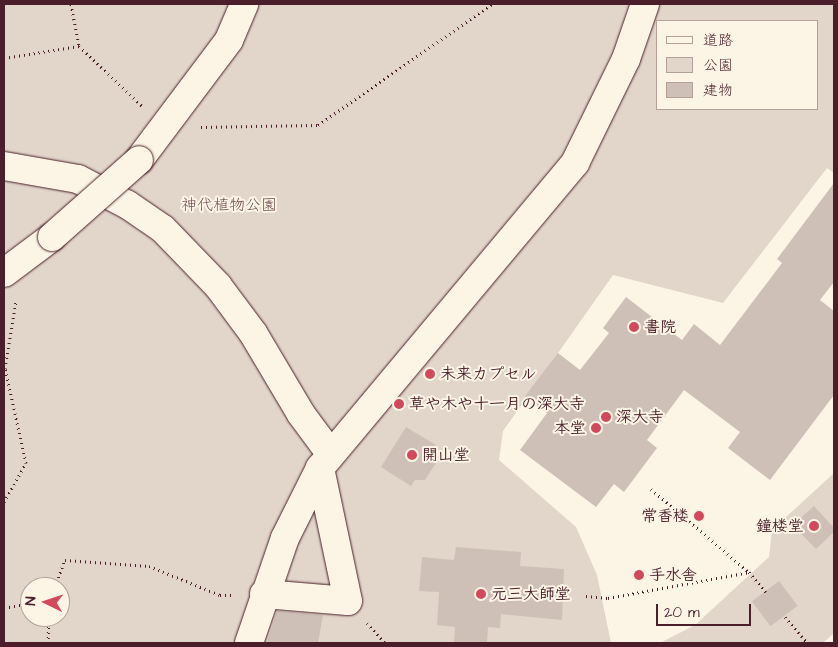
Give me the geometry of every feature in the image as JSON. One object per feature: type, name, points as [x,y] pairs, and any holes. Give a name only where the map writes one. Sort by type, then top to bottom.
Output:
[{"type":"street","points":[[14,265],[52,237],[139,160],[229,40],[244,4]]},
{"type":"street","points":[[249,643],[264,594],[285,538],[325,460],[575,162],[626,59],[645,4]]},
{"type":"street","points":[[4,166],[78,179],[164,229],[218,286],[253,333],[301,414],[325,460],[348,602],[264,594]]},
{"type":"path","points":[[71,4],[79,46],[164,127],[318,125],[492,4]]},
{"type":"path","points":[[4,58],[79,46]]},
{"type":"path","points":[[4,502],[26,463],[5,368],[14,265]]},
{"type":"path","points":[[651,489],[749,572],[766,592]]},
{"type":"path","points":[[59,577],[65,560],[149,566],[220,595],[264,594]]},
{"type":"path","points":[[586,596],[608,598],[749,572]]},
{"type":"path","points":[[4,608],[20,605]]},
{"type":"path","points":[[785,616],[808,643]]},
{"type":"path","points":[[48,643],[49,627]]},
{"type":"green space","name":"神代植物公園","points":[[4,4],[834,4],[834,173],[827,168],[723,303],[613,275],[503,431],[499,460],[576,527],[597,575],[611,643],[4,643]]},
{"type":"green space","points":[[834,473],[834,633],[823,643],[660,643],[695,625],[769,557],[772,530]]},
{"type":"building","points":[[834,183],[834,282],[820,300],[834,311],[834,395],[770,480],[728,448],[740,432],[684,390],[647,440],[657,448],[624,492],[614,484],[596,507],[520,450],[547,413],[525,396],[558,353],[580,370],[609,333],[603,328],[626,297],[682,340],[694,324],[720,345],[782,263],[777,259]]},
{"type":"building","name":"開山堂","points":[[406,427],[436,445],[432,452],[440,457],[425,480],[415,480],[411,486],[381,467]]},
{"type":"building","name":"鐘楼堂","points":[[814,506],[834,528],[834,532],[816,549],[793,525]]},
{"type":"building","name":"元三大師堂","points":[[456,547],[521,552],[520,566],[564,569],[562,620],[501,614],[500,628],[488,627],[487,643],[454,643],[455,627],[437,625],[439,592],[419,591],[422,557],[454,560]]},
{"type":"building","points":[[779,581],[798,606],[771,626],[752,601]]},
{"type":"building","points":[[277,611],[323,615],[318,643],[267,643]]},
{"type":"place","name":"書院","points":[[634,327]]},
{"type":"place","name":"未来カプセル","points":[[430,374]]},
{"type":"place","name":"草や木や十一月の深大寺","points":[[399,404]]},
{"type":"place","name":"深大寺","points":[[606,417]]},
{"type":"place","name":"本堂","points":[[596,428]]},
{"type":"place","name":"開山堂","points":[[412,455]]},
{"type":"place","name":"常香楼","points":[[699,516]]},
{"type":"place","name":"鐘楼堂","points":[[814,526]]},
{"type":"place","name":"手水舎","points":[[639,575]]},
{"type":"place","name":"元三大師堂","points":[[481,594]]}]
